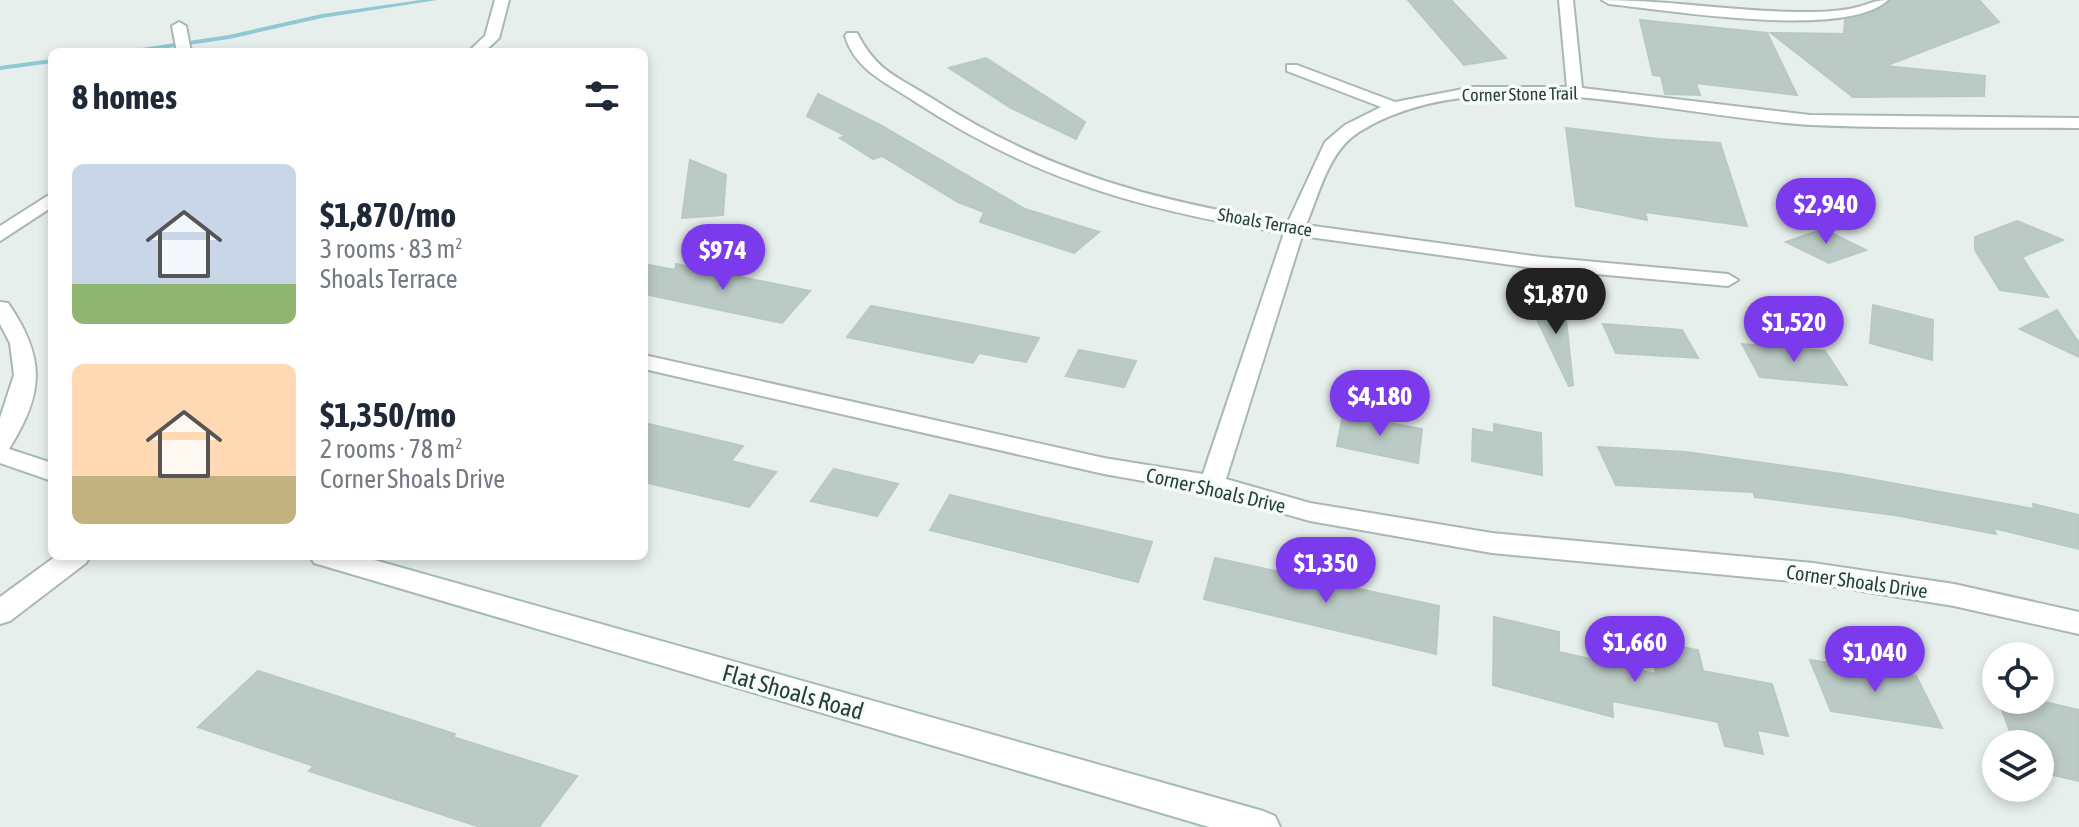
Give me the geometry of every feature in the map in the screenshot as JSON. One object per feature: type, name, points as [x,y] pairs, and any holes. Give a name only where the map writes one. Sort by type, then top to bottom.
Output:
[{"type":"street","points":[[480,48],[492,38],[502,0]]},
{"type":"street","points":[[1566,0],[1575,92]]},
{"type":"street","points":[[1609,0],[1781,17],[1859,12],[1877,7],[1881,0]]},
{"type":"street","points":[[179,26],[183,48]]},
{"type":"street","name":"Shoals Terrace","points":[[852,36],[854,49],[865,61],[937,109],[1022,156],[1072,178],[1146,201],[1295,228],[1505,260],[1611,272],[1728,280]]},
{"type":"street","points":[[1292,68],[1394,107]]},
{"type":"street","name":"Corner Stone Trail","points":[[1212,484],[1295,228],[1331,146],[1351,129],[1394,107],[1418,100],[1474,92],[1575,92],[1810,120],[2079,123]]},
{"type":"street","points":[[0,235],[48,202]]},
{"type":"street","points":[[0,308],[16,328],[26,354],[27,373],[24,391],[0,443]]},
{"type":"street","name":"Corner Shoals Drive","points":[[648,363],[1104,466],[1212,484],[1310,512],[1492,543],[1813,573],[1954,595],[2079,623]]},
{"type":"street","points":[[0,454],[48,471]]},
{"type":"street","points":[[0,613],[71,560]]},
{"type":"street","name":"Flat Shoals Road","points":[[338,560],[1263,827]]},
{"type":"building","points":[[1408,0],[1451,0],[1506,58],[1464,65]]},
{"type":"building","points":[[1891,0],[1979,0],[1999,22],[1885,66],[1985,76],[1984,96],[1853,97],[1771,33],[1844,34],[1845,20],[1868,15]]},
{"type":"building","points":[[1640,20],[1767,33],[1797,95],[1696,83],[1700,95],[1665,94],[1661,76],[1653,75]]},
{"type":"building","points":[[986,58],[1085,122],[1076,139],[1011,108],[949,68]]},
{"type":"building","points":[[818,94],[880,125],[1025,209],[1099,232],[1074,253],[980,222],[984,212],[958,202],[882,156],[873,159],[840,138],[846,136],[807,116]]},
{"type":"building","points":[[1566,128],[1720,143],[1747,226],[1645,212],[1647,220],[1576,206]]},
{"type":"building","points":[[690,160],[726,175],[723,215],[682,218]]},
{"type":"building","points":[[2017,221],[2063,240],[2022,257],[2048,297],[2000,290],[1975,250],[1975,237]]},
{"type":"building","points":[[1823,229],[1866,250],[1829,263],[1786,242]]},
{"type":"building","points":[[676,264],[810,291],[782,323],[648,295],[648,265],[675,270]]},
{"type":"building","points":[[1530,305],[1565,310],[1573,385],[1569,386]]},
{"type":"building","points":[[1873,305],[1933,320],[1932,360],[1870,343]]},
{"type":"building","points":[[871,306],[1039,338],[1026,362],[979,353],[973,363],[847,337]]},
{"type":"building","points":[[2057,310],[2079,343],[2079,357],[2020,329]]},
{"type":"building","points":[[1603,324],[1682,330],[1698,358],[1616,353]]},
{"type":"building","points":[[1742,344],[1825,351],[1847,385],[1760,377]]},
{"type":"building","points":[[1079,350],[1136,361],[1124,387],[1066,376]]},
{"type":"building","points":[[1343,414],[1422,429],[1418,463],[1337,446]]},
{"type":"building","points":[[648,424],[743,446],[731,461],[776,472],[749,507],[648,483]]},
{"type":"building","points":[[1494,424],[1541,433],[1542,475],[1472,461],[1473,429],[1494,433]]},
{"type":"building","points":[[1598,447],[1686,452],[1842,474],[2034,509],[2033,504],[2079,515],[2079,549],[1993,528],[1996,534],[1894,515],[1755,497],[1753,492],[1616,485]]},
{"type":"building","points":[[834,469],[898,484],[877,516],[811,501]]},
{"type":"building","points":[[950,495],[1152,542],[1138,582],[930,530]]},
{"type":"building","points":[[1215,558],[1439,606],[1436,654],[1204,599]]},
{"type":"building","points":[[1494,617],[1559,632],[1559,652],[1656,674],[1649,641],[1698,650],[1703,671],[1772,684],[1788,736],[1757,730],[1763,754],[1725,746],[1718,722],[1612,701],[1613,717],[1493,685]]},
{"type":"building","points":[[1810,660],[1916,676],[1942,728],[1831,711]]},
{"type":"building","points":[[258,671],[577,776],[539,827],[480,827],[309,771],[314,766],[198,727]]},
{"type":"building","points":[[2054,704],[2079,710],[2079,781],[2054,775],[2054,730],[2010,730],[2003,714],[2054,714]]},
{"type":"waterway","points":[[155,48],[229,37],[322,16],[434,0]]},
{"type":"waterway","points":[[0,68],[48,62]]}]
